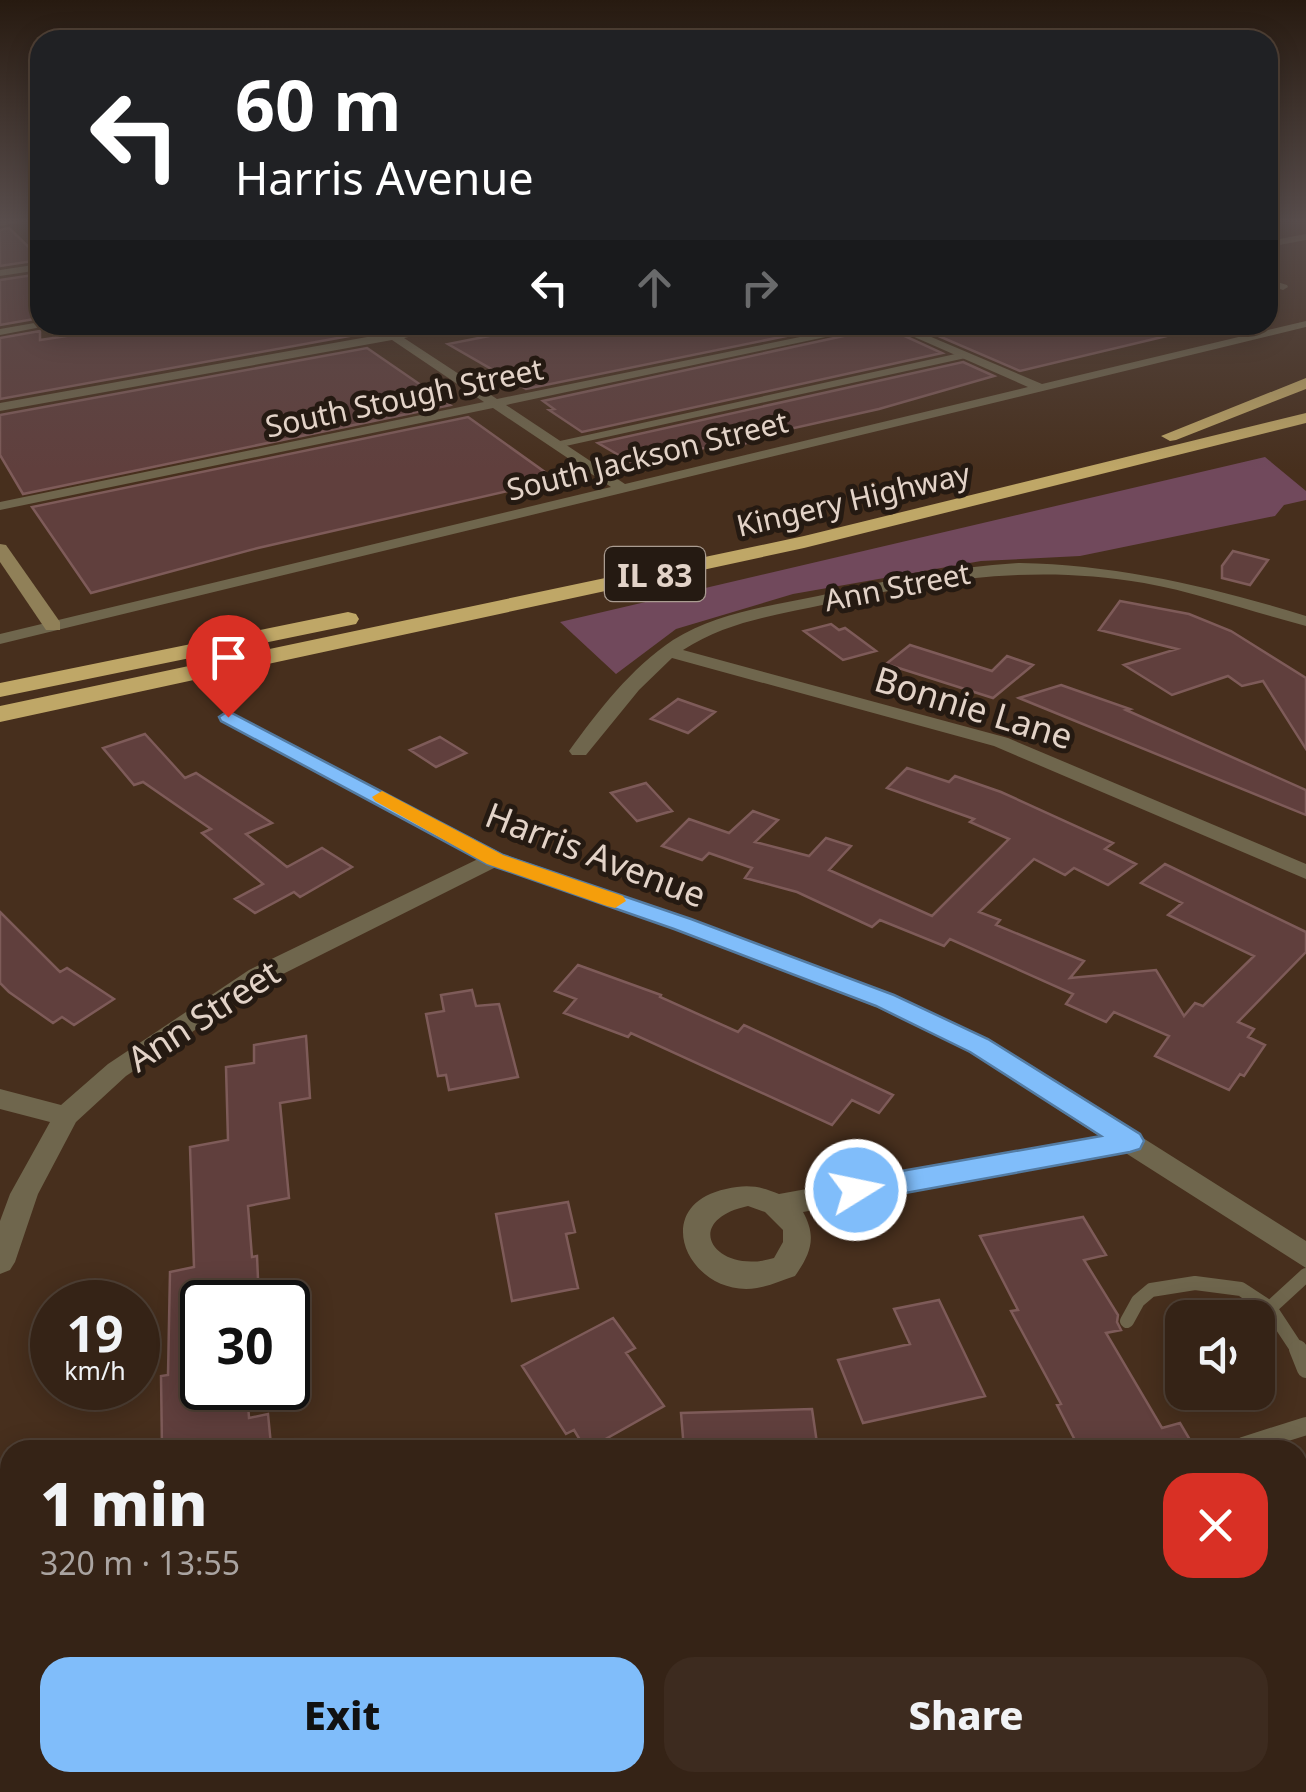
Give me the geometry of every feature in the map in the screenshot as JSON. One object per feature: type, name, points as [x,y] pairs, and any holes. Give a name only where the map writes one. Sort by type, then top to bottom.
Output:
[{"type":"highway","points":[[1170,436],[1306,383]]},
{"type":"highway","name":"Kingery Highway","points":[[0,690],[791,526],[1306,401]]},
{"type":"highway","name":"Kingery Highway","points":[[0,714],[804,542],[1306,418]]},
{"type":"street","name":"South Jackson Street","points":[[1278,331],[1306,324]]},
{"type":"street","points":[[0,332],[30,327]]},
{"type":"street","points":[[0,407],[400,335]]},
{"type":"street","name":"South Stough Street","points":[[0,506],[828,335]]},
{"type":"street","points":[[917,335],[1041,388]]},
{"type":"street","name":"South Jackson Street","points":[[0,639],[1260,335]]},
{"type":"street","points":[[394,336],[623,489]]},
{"type":"street","points":[[0,549],[53,626]]},
{"type":"street","name":"Ann Street","points":[[579,751],[634,685],[698,633],[916,579],[1006,568],[1089,570],[1190,587],[1306,621]]},
{"type":"street","name":"Bonnie Lane","points":[[670,652],[1014,747],[1306,872]]},
{"type":"street","name":"Harris Avenue","points":[[228,717],[495,860],[885,1000],[979,1046],[1306,1256]]},
{"type":"street","name":"Ann Street","points":[[0,1262],[24,1194],[66,1116],[117,1070],[241,986],[308,949],[495,860]]},
{"type":"street","points":[[0,1099],[66,1116]]},
{"type":"street","points":[[778,1205],[1130,1141]]},
{"type":"lane","points":[[556,445],[965,355]]},
{"type":"lane","points":[[1275,1304],[1306,1276]]},
{"type":"lane","points":[[1127,1321],[1138,1301],[1151,1290],[1195,1283],[1241,1289],[1258,1300]]},
{"type":"lane","points":[[1275,1315],[1296,1345],[1306,1369]]},
{"type":"lane","points":[[1263,1440],[1306,1426]]},
{"type":"shaded area","points":[[1265,457],[1306,491],[1306,500],[1284,505],[1275,516],[1080,556],[981,561],[793,594],[676,629],[616,674],[560,622]]},
{"type":"building","points":[[0,303],[30,303],[30,320],[0,325]]},
{"type":"building","points":[[30,333],[40,335],[40,340],[73,335],[349,336],[0,399],[0,338]]},
{"type":"building","points":[[494,335],[791,335],[526,389],[448,344]]},
{"type":"building","points":[[848,335],[903,335],[942,353],[582,432],[549,410],[554,409],[543,401]]},
{"type":"building","points":[[936,335],[1171,335],[1020,371]]},
{"type":"building","points":[[367,348],[450,405],[23,494],[0,455],[0,415]]},
{"type":"building","points":[[963,362],[994,376],[879,409],[767,434],[772,436],[743,444],[718,449],[713,446],[634,464],[598,443]]},
{"type":"building","points":[[468,417],[556,480],[258,548],[91,593],[32,507]]},
{"type":"building","points":[[1233,551],[1268,560],[1250,585],[1222,578],[1222,566]]},
{"type":"building","points":[[1120,601],[1189,614],[1231,631],[1306,678],[1306,749],[1263,681],[1242,686],[1228,676],[1172,695],[1124,665],[1177,649],[1099,630]]},
{"type":"building","points":[[831,624],[839,630],[845,628],[876,651],[843,660],[804,631]]},
{"type":"building","points":[[910,645],[992,671],[1007,656],[1033,665],[993,698],[886,664]]},
{"type":"building","points":[[1061,685],[1130,709],[1126,710],[1306,790],[1306,815],[1019,698]]},
{"type":"building","points":[[678,699],[715,712],[688,733],[651,719]]},
{"type":"building","points":[[145,734],[185,778],[196,773],[272,823],[246,834],[287,867],[322,848],[352,867],[300,897],[294,892],[255,913],[235,899],[263,884],[202,833],[211,829],[143,782],[134,785],[103,748]]},
{"type":"building","points":[[440,737],[466,753],[436,767],[410,750]]},
{"type":"building","points":[[907,768],[949,782],[955,776],[1001,792],[1113,843],[1105,849],[1136,864],[1108,885],[1074,868],[1065,875],[1034,859],[979,912],[1000,920],[996,925],[1084,961],[1070,978],[1156,970],[1184,1016],[1195,1003],[1203,1006],[1254,956],[1168,915],[1182,903],[1141,883],[1165,864],[1306,932],[1306,952],[1238,1022],[1254,1029],[1248,1037],[1265,1045],[1244,1076],[1240,1074],[1229,1090],[1155,1056],[1169,1036],[1114,1012],[1106,1022],[1066,1004],[1073,994],[950,939],[944,946],[880,920],[872,927],[797,892],[745,878],[752,868],[709,853],[702,860],[662,846],[689,819],[729,833],[753,811],[778,820],[755,842],[809,856],[826,838],[851,846],[829,870],[932,916],[1009,839],[970,822],[974,819],[887,788]]},
{"type":"building","points":[[646,783],[672,811],[637,821],[611,793]]},
{"type":"building","points":[[0,912],[60,972],[67,968],[114,999],[74,1025],[62,1017],[53,1023],[9,992],[0,983]]},
{"type":"building","points":[[578,965],[661,995],[738,1032],[744,1025],[893,1095],[879,1113],[852,1100],[832,1125],[631,1033],[628,1037],[564,1013],[576,999],[555,991]]},
{"type":"building","points":[[472,990],[476,1006],[499,1004],[518,1077],[449,1090],[446,1075],[438,1076],[426,1014],[444,1011],[441,995]]},
{"type":"building","points":[[306,1036],[310,1098],[280,1103],[289,1198],[248,1206],[258,1280],[180,1280],[180,1410],[248,1410],[249,1418],[268,1414],[271,1440],[162,1440],[161,1376],[168,1375],[170,1272],[194,1267],[190,1147],[228,1140],[226,1067],[254,1063],[254,1045]]},
{"type":"building","points":[[568,1202],[575,1232],[566,1234],[578,1288],[512,1301],[496,1214]]},
{"type":"building","points":[[1083,1217],[1106,1255],[1084,1260],[1118,1315],[1121,1330],[1106,1333],[1162,1428],[1180,1423],[1190,1440],[1075,1440],[1057,1405],[1061,1404],[1011,1311],[1018,1310],[980,1236]]},
{"type":"building","points":[[939,1300],[985,1396],[863,1423],[838,1360],[910,1344],[894,1309]]},
{"type":"building","points":[[613,1318],[635,1348],[626,1353],[664,1406],[604,1440],[580,1440],[574,1430],[566,1434],[522,1366]]},
{"type":"building","points":[[812,1409],[817,1440],[683,1440],[681,1413]]},
{"type":"slow traffic","points":[[382,797],[495,860],[615,901]]},
{"type":"route","points":[[228,717],[330,768],[495,860],[885,1000],[979,1046],[1130,1141],[856,1190]]}]
